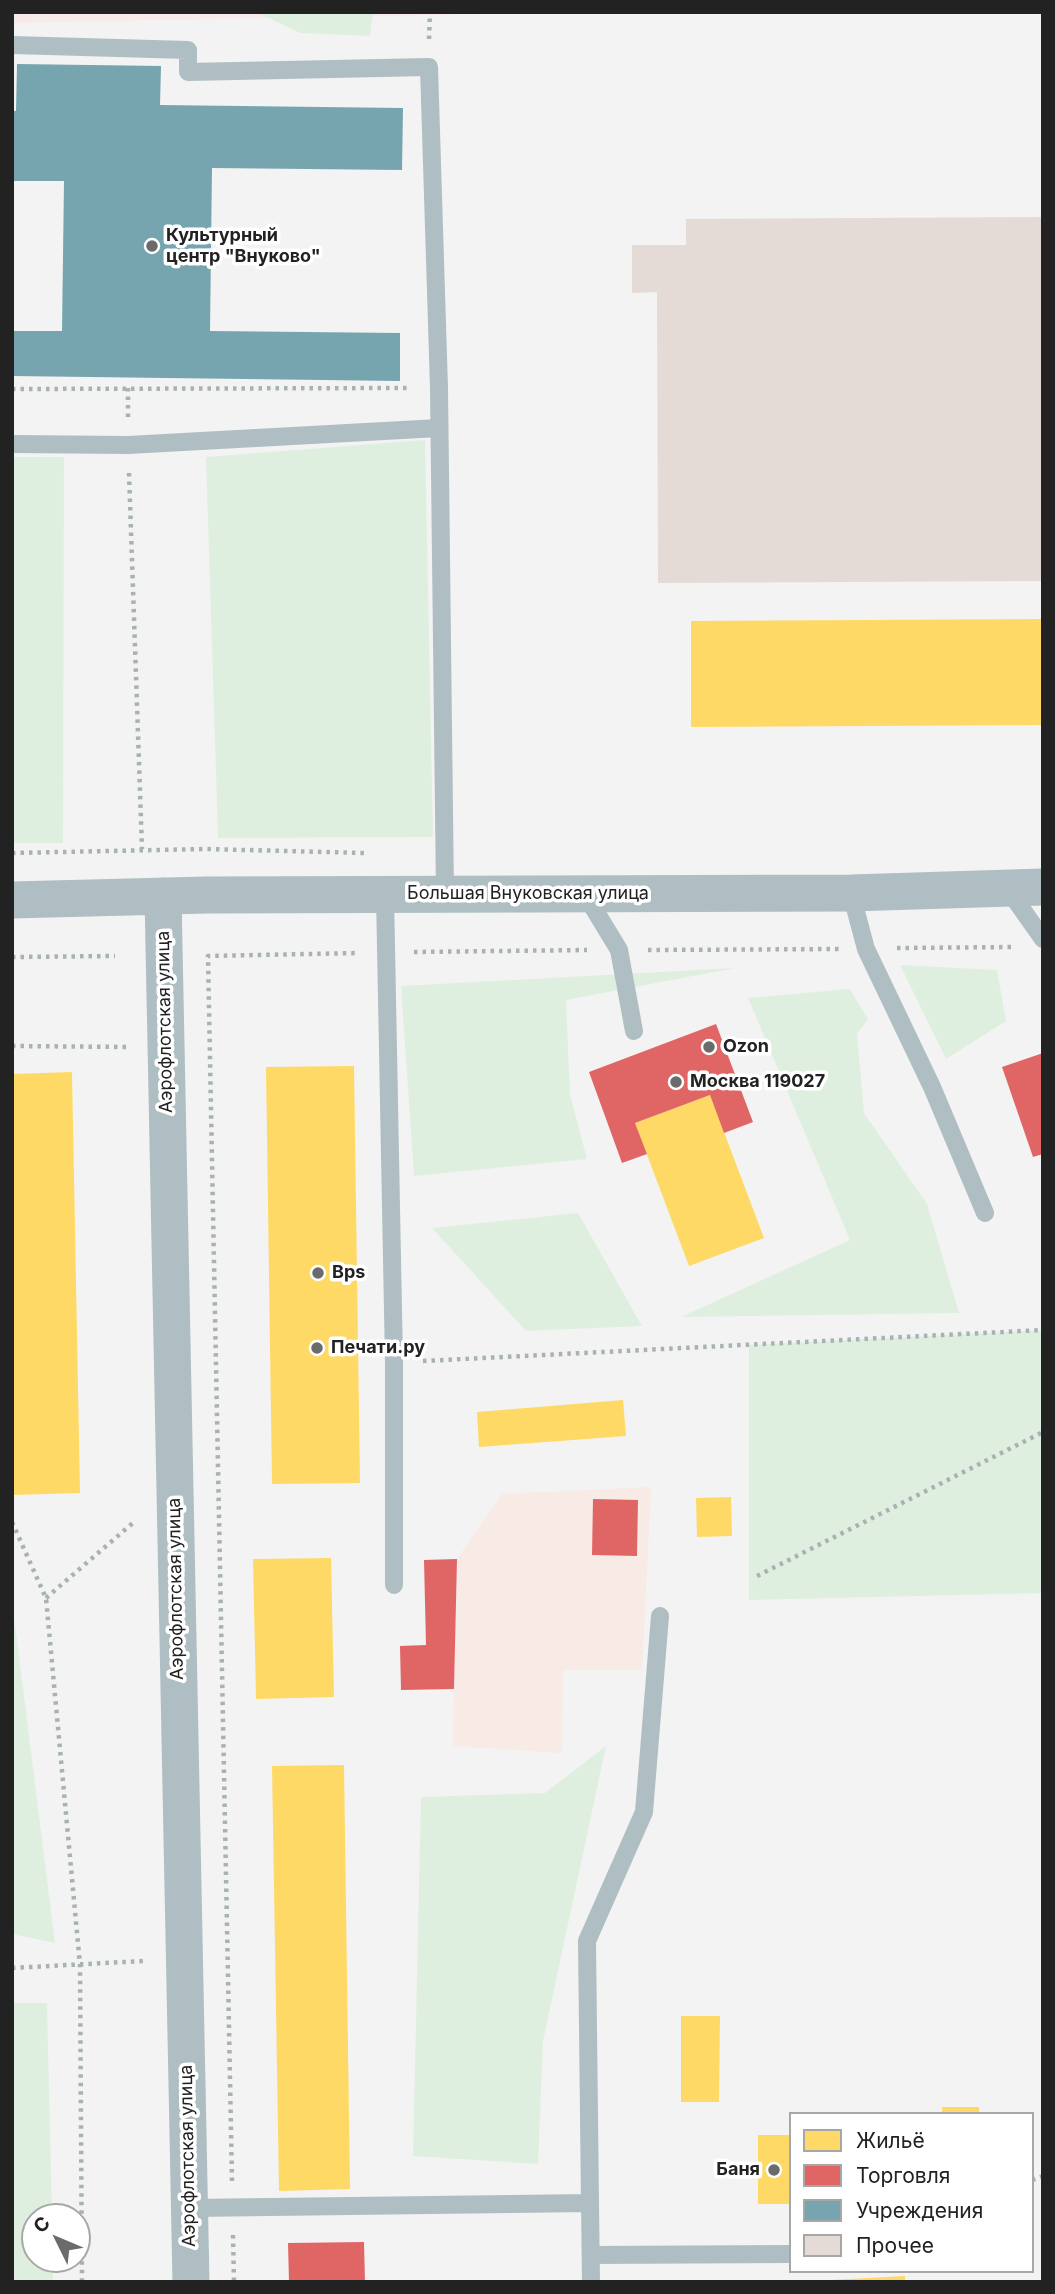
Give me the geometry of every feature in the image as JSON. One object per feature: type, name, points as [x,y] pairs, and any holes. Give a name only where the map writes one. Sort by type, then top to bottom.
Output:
[{"type":"street","name":"Большая Внуковская улица","points":[[12,900],[163,896],[851,894],[1043,887]]},
{"type":"street","name":"Аэрофлотская улица","points":[[163,896],[191,2282]]},
{"type":"lane","points":[[12,45],[188,50],[188,72],[429,67],[439,388],[445,894]]},
{"type":"lane","points":[[12,444],[128,444],[439,428]]},
{"type":"lane","points":[[1007,888],[1043,939]]},
{"type":"lane","points":[[585,894],[619,950],[634,1031]]},
{"type":"lane","points":[[851,894],[866,949],[932,1087],[985,1213]]},
{"type":"lane","points":[[385,895],[394,1362],[394,1585]]},
{"type":"lane","points":[[592,2282],[587,1941],[645,1812],[660,1616]]},
{"type":"lane","points":[[190,2208],[590,2203]]},
{"type":"lane","points":[[591,2255],[789,2254]]},
{"type":"path","points":[[128,388],[142,849]]},
{"type":"path","points":[[12,389],[439,388]]},
{"type":"path","points":[[12,957],[115,956]]},
{"type":"path","points":[[208,956],[234,2282]]},
{"type":"path","points":[[12,1046],[165,1047]]},
{"type":"path","points":[[394,1362],[1043,1330]]},
{"type":"path","points":[[757,1576],[1043,1432]]},
{"type":"path","points":[[12,1522],[46,1598],[80,1965],[82,2282]]},
{"type":"path","points":[[46,1598],[134,1522]]},
{"type":"path","points":[[12,1968],[143,1961]]},
{"type":"shaded area","points":[[12,12],[481,12],[481,14],[12,23]]},
{"type":"shaded area","points":[[651,1487],[642,1670],[563,1670],[562,1753],[453,1746],[457,1559],[502,1494]]},
{"type":"green space","points":[[256,12],[373,12],[370,36],[300,33]]},
{"type":"green space","points":[[425,440],[433,837],[218,838],[206,457]]},
{"type":"green space","points":[[12,457],[64,457],[63,843],[12,843]]},
{"type":"green space","points":[[900,965],[997,970],[1006,1021],[946,1059]]},
{"type":"green space","points":[[735,968],[566,1000],[570,1095],[587,1159],[414,1176],[401,986]]},
{"type":"green space","points":[[850,989],[868,1019],[857,1034],[864,1113],[927,1204],[959,1313],[681,1317],[850,1240],[748,998]]},
{"type":"green space","points":[[578,1213],[642,1326],[526,1331],[432,1228]]},
{"type":"green space","points":[[1043,1330],[1043,1593],[749,1600],[749,1345]]},
{"type":"green space","points":[[12,1601],[55,1943],[12,1934]]},
{"type":"green space","points":[[606,1746],[543,2041],[538,2164],[413,2156],[421,1797],[545,1793]]},
{"type":"green space","points":[[12,2003],[47,2003],[52,2203],[21,2203],[21,2273],[53,2273],[53,2282],[12,2282]]},
{"type":"building: Жильё","points":[[1043,619],[1043,725],[691,727],[691,621]]},
{"type":"building: Жильё","points":[[354,1066],[360,1483],[272,1484],[266,1067]]},
{"type":"building: Жильё","points":[[72,1072],[80,1493],[12,1495],[12,1074]]},
{"type":"building: Жильё","points":[[710,1095],[764,1238],[689,1266],[635,1123]]},
{"type":"building: Жильё","points":[[623,1400],[626,1436],[479,1447],[477,1412]]},
{"type":"building: Жильё","points":[[731,1497],[732,1536],[697,1537],[696,1498]]},
{"type":"building: Жильё","points":[[331,1558],[334,1697],[256,1699],[253,1559]]},
{"type":"building: Жильё","points":[[344,1765],[350,2189],[279,2191],[272,1766]]},
{"type":"building: Жильё","points":[[681,2016],[720,2016],[719,2102],[681,2102]]},
{"type":"building: Жильё","points":[[942,2107],[979,2107],[979,2112],[942,2112]]},
{"type":"building: Жильё","name":"Баня","points":[[758,2135],[789,2135],[789,2204],[758,2204]]},
{"type":"building: Жильё","points":[[905,2276],[905,2282],[830,2282],[830,2280]]},
{"type":"building: Торговля","points":[[716,1024],[753,1122],[724,1133],[710,1095],[635,1123],[647,1154],[622,1163],[589,1072]]},
{"type":"building: Торговля","points":[[1043,1053],[1043,1154],[1033,1157],[1002,1067]]},
{"type":"building: Торговля","points":[[593,1499],[638,1500],[637,1556],[592,1555]]},
{"type":"building: Торговля","points":[[457,1559],[454,1689],[401,1690],[400,1646],[426,1645],[424,1560]]},
{"type":"building: Торговля","points":[[364,2242],[365,2282],[289,2282],[288,2243]]},
{"type":"building: Учреждения","points":[[17,64],[161,66],[160,105],[403,108],[402,170],[212,168],[210,331],[400,333],[400,381],[12,376],[12,331],[62,331],[64,181],[12,181],[12,111],[16,111]]},
{"type":"building: Прочее","points":[[1043,217],[1043,581],[658,583],[657,292],[632,293],[632,245],[686,245],[686,219]]},
{"type":"place","name":"Культурный центр \"Внуково\"","points":[[152,246]]},
{"type":"place","name":"Ozon","points":[[709,1047]]},
{"type":"place","name":"Москва 119027","points":[[676,1082]]},
{"type":"place","name":"Bps","points":[[318,1273]]},
{"type":"place","name":"Печати.ру","points":[[317,1348]]},
{"type":"place","name":"Баня","points":[[774,2170]]}]
